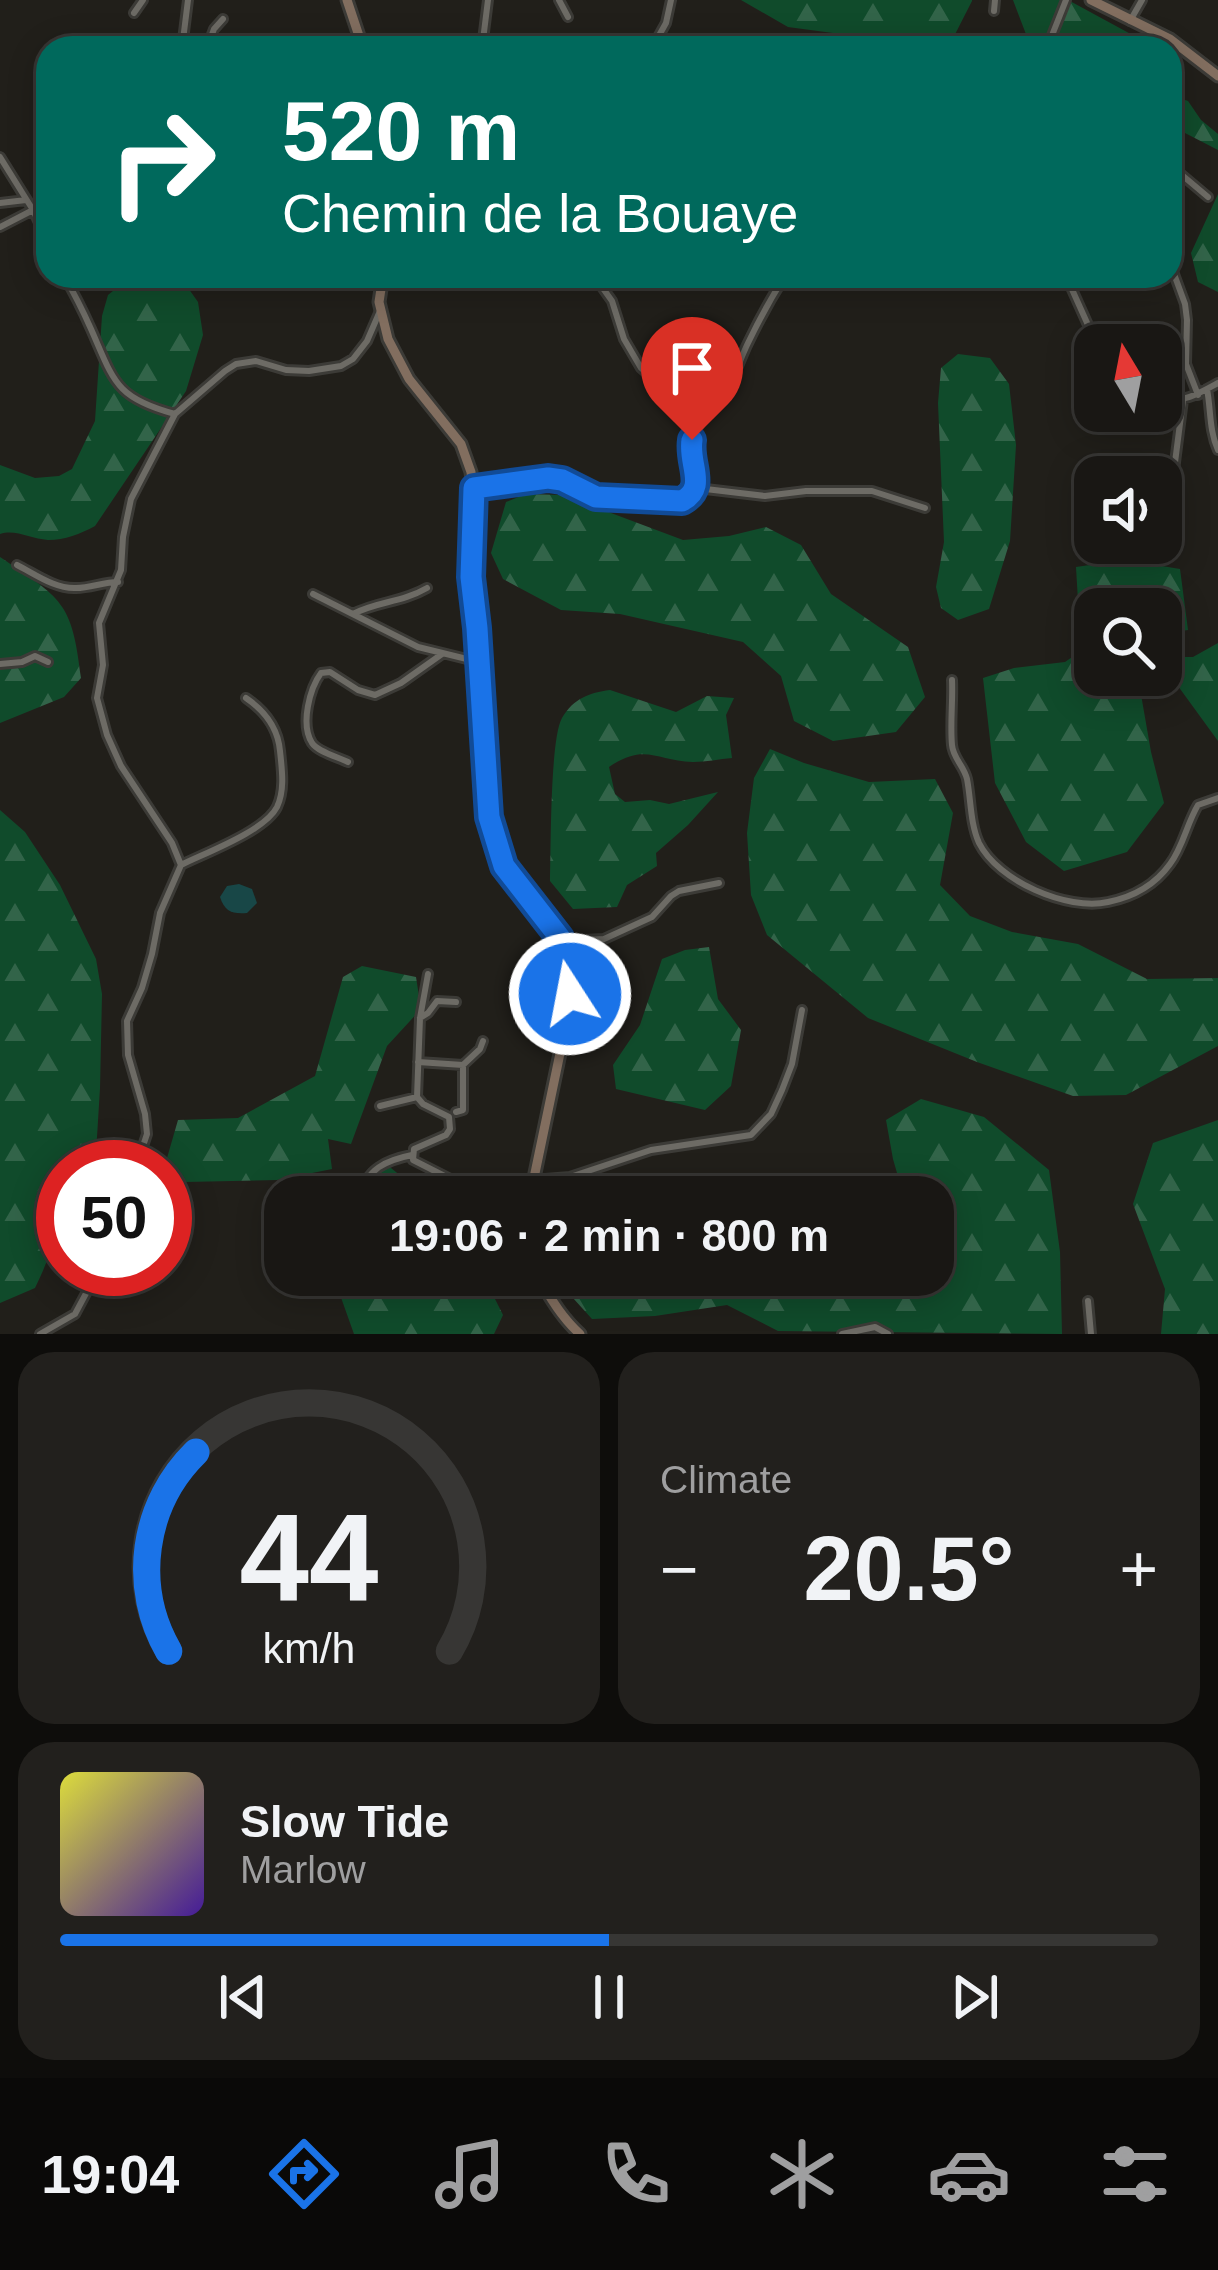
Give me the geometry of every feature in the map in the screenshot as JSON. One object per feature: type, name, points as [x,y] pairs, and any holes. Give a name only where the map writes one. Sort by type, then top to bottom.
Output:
[{"type":"main road","points":[[347,0],[359,36]]},
{"type":"main road","points":[[1091,0],[1164,36]]},
{"type":"main road","points":[[1182,48],[1218,76]]},
{"type":"main road","points":[[380,288],[380,310],[398,362],[460,444],[474,488],[470,557],[489,817],[504,866],[561,941],[570,976],[568,1016],[534,1176]]},
{"type":"main road","points":[[549,1296],[580,1334]]},
{"type":"street","points":[[134,13],[142,0]]},
{"type":"street","points":[[184,36],[188,0]]},
{"type":"street","points":[[484,36],[488,0]]},
{"type":"street","points":[[560,0],[568,17]]},
{"type":"street","points":[[660,36],[671,0]]},
{"type":"street","points":[[994,10],[995,0]]},
{"type":"street","points":[[1052,36],[1066,0]]},
{"type":"street","points":[[1130,20],[1142,0]]},
{"type":"street","points":[[211,36],[223,19]]},
{"type":"street","points":[[0,157],[36,216]]},
{"type":"street","points":[[1182,175],[1208,197]]},
{"type":"street","points":[[0,203],[27,200]]},
{"type":"street","points":[[0,227],[33,210]]},
{"type":"street","points":[[70,288],[112,379],[148,407],[175,413]]},
{"type":"street","points":[[603,288],[641,368],[684,405],[697,430]]},
{"type":"street","points":[[474,488],[548,478],[596,497],[661,502],[693,495],[697,488],[690,451],[697,430],[728,387],[778,288]]},
{"type":"street","points":[[1071,288],[1088,324]]},
{"type":"street","points":[[1179,288],[1187,320],[1186,364],[1198,395]]},
{"type":"street","points":[[181,865],[172,843],[121,766],[97,698],[103,665],[99,623],[122,570],[131,499],[175,413],[225,371],[256,361],[286,370],[341,365],[367,341],[380,310]]},
{"type":"street","points":[[1176,456],[1184,400],[1218,383]]},
{"type":"street","points":[[1207,389],[1218,450]]},
{"type":"street","points":[[697,488],[765,496],[872,491],[925,508]]},
{"type":"street","points":[[17,565],[63,587],[118,582]]},
{"type":"street","points":[[353,614],[402,601],[428,588]]},
{"type":"street","points":[[314,594],[418,647],[478,662]]},
{"type":"street","points":[[348,762],[319,749],[310,739],[311,693],[321,673],[330,672],[375,695],[442,654]]},
{"type":"street","points":[[0,664],[34,656],[48,662]]},
{"type":"street","points":[[952,680],[953,753],[966,774],[979,842],[998,868],[1028,888],[1103,904],[1136,894],[1172,862],[1198,805],[1218,798]]},
{"type":"street","points":[[145,1140],[146,1114],[128,1055],[128,1021],[147,971],[160,913],[181,865],[252,829],[278,804],[283,776],[279,738],[266,715],[246,698]]},
{"type":"street","points":[[561,941],[604,940],[652,917],[679,891],[719,883]]},
{"type":"street","points":[[428,974],[420,1018],[417,1097],[450,1123],[446,1135],[414,1149],[412,1155],[417,1165],[441,1176]]},
{"type":"street","points":[[420,1018],[433,1002],[455,1002]]},
{"type":"street","points":[[573,1176],[650,1150],[751,1135],[771,1114],[782,1090],[802,1010]]},
{"type":"street","points":[[457,1112],[463,1110],[463,1065],[483,1041]]},
{"type":"street","points":[[418,1062],[463,1065]]},
{"type":"street","points":[[380,1106],[417,1097]]},
{"type":"street","points":[[368,1176],[393,1159],[412,1155]]},
{"type":"street","points":[[40,1334],[75,1314],[85,1296]]},
{"type":"street","points":[[1088,1301],[1091,1334]]},
{"type":"street","points":[[842,1334],[875,1327],[888,1334]]},
{"type":"green space","points":[[741,0],[972,0],[954,36],[840,36],[788,27]]},
{"type":"green space","points":[[1013,0],[1068,0],[1134,36],[1027,36]]},
{"type":"green space","points":[[1182,99],[1218,134],[1218,150],[1185,133]]},
{"type":"green space","points":[[1218,194],[1218,292],[1198,282],[1191,253]]},
{"type":"green space","points":[[117,288],[188,288],[198,302],[203,335],[186,391],[95,526],[54,540],[0,534],[0,465],[35,478],[59,476],[72,469],[95,421],[102,316],[108,295]]},
{"type":"green space","points":[[958,354],[990,358],[1009,384],[1016,445],[1010,541],[989,609],[958,620],[941,608],[936,587],[944,542],[938,403],[941,368]]},
{"type":"green space","points":[[526,494],[563,495],[683,540],[766,527],[801,545],[831,594],[908,647],[925,697],[896,732],[833,741],[794,721],[781,676],[743,642],[620,614],[561,610],[503,579],[491,553],[506,502]]},
{"type":"green space","points":[[0,557],[60,604],[73,633],[81,678],[64,697],[0,723]]},
{"type":"green space","points":[[1149,564],[1180,569],[1188,630],[1182,631],[1182,588],[1077,588],[1076,567]]},
{"type":"green space","points":[[1218,643],[1218,741],[1182,692],[1182,657],[1193,657]]},
{"type":"green space","points":[[1074,656],[1074,696],[1141,696],[1164,803],[1127,852],[1064,871],[1026,842],[995,783],[983,678],[1014,668],[1065,662]]},
{"type":"green space","points":[[610,690],[676,712],[707,696],[734,698],[726,715],[732,758],[693,762],[642,754],[609,767],[615,794],[625,802],[669,804],[718,792],[656,853],[657,866],[627,885],[617,907],[573,909],[550,881],[558,730],[577,701]]},
{"type":"green space","points":[[770,749],[869,782],[935,779],[953,813],[940,885],[970,916],[1012,932],[1078,944],[1147,979],[1218,978],[1218,1046],[1126,1095],[1073,1096],[868,1018],[767,935],[751,895],[747,833],[754,778]]},
{"type":"green space","points":[[0,810],[25,832],[60,885],[96,959],[102,994],[97,1140],[36,1140],[36,1286],[0,1303]]},
{"type":"green space","points":[[709,947],[718,999],[741,1030],[731,1086],[705,1110],[616,1089],[613,1065],[640,1025],[662,959]]},
{"type":"green space","points":[[362,966],[416,977],[421,1009],[387,1046],[351,1144],[328,1139],[332,1169],[264,1176],[264,1180],[192,1182],[192,1140],[172,1140],[178,1120],[238,1118],[315,1076],[343,977]]},
{"type":"green space","points":[[921,1099],[984,1117],[1049,1170],[1060,1252],[1062,1334],[778,1331],[727,1305],[592,1319],[571,1296],[954,1296],[954,1176],[898,1176],[886,1120]]},
{"type":"green space","points":[[1218,1120],[1218,1334],[1161,1334],[1165,1289],[1133,1204],[1153,1143]]},
{"type":"green space","points":[[386,1164],[401,1176],[373,1176]]},
{"type":"green space","points":[[340,1296],[494,1296],[503,1315],[494,1334],[354,1334]]},
{"type":"water","points":[[227,886],[252,889],[257,903],[247,913],[230,911],[220,897]]},
{"type":"route","points":[[570,994],[567,956],[560,938],[504,866],[489,817],[471,577],[474,488],[548,478],[596,497],[682,501],[697,488],[692,440]]}]
